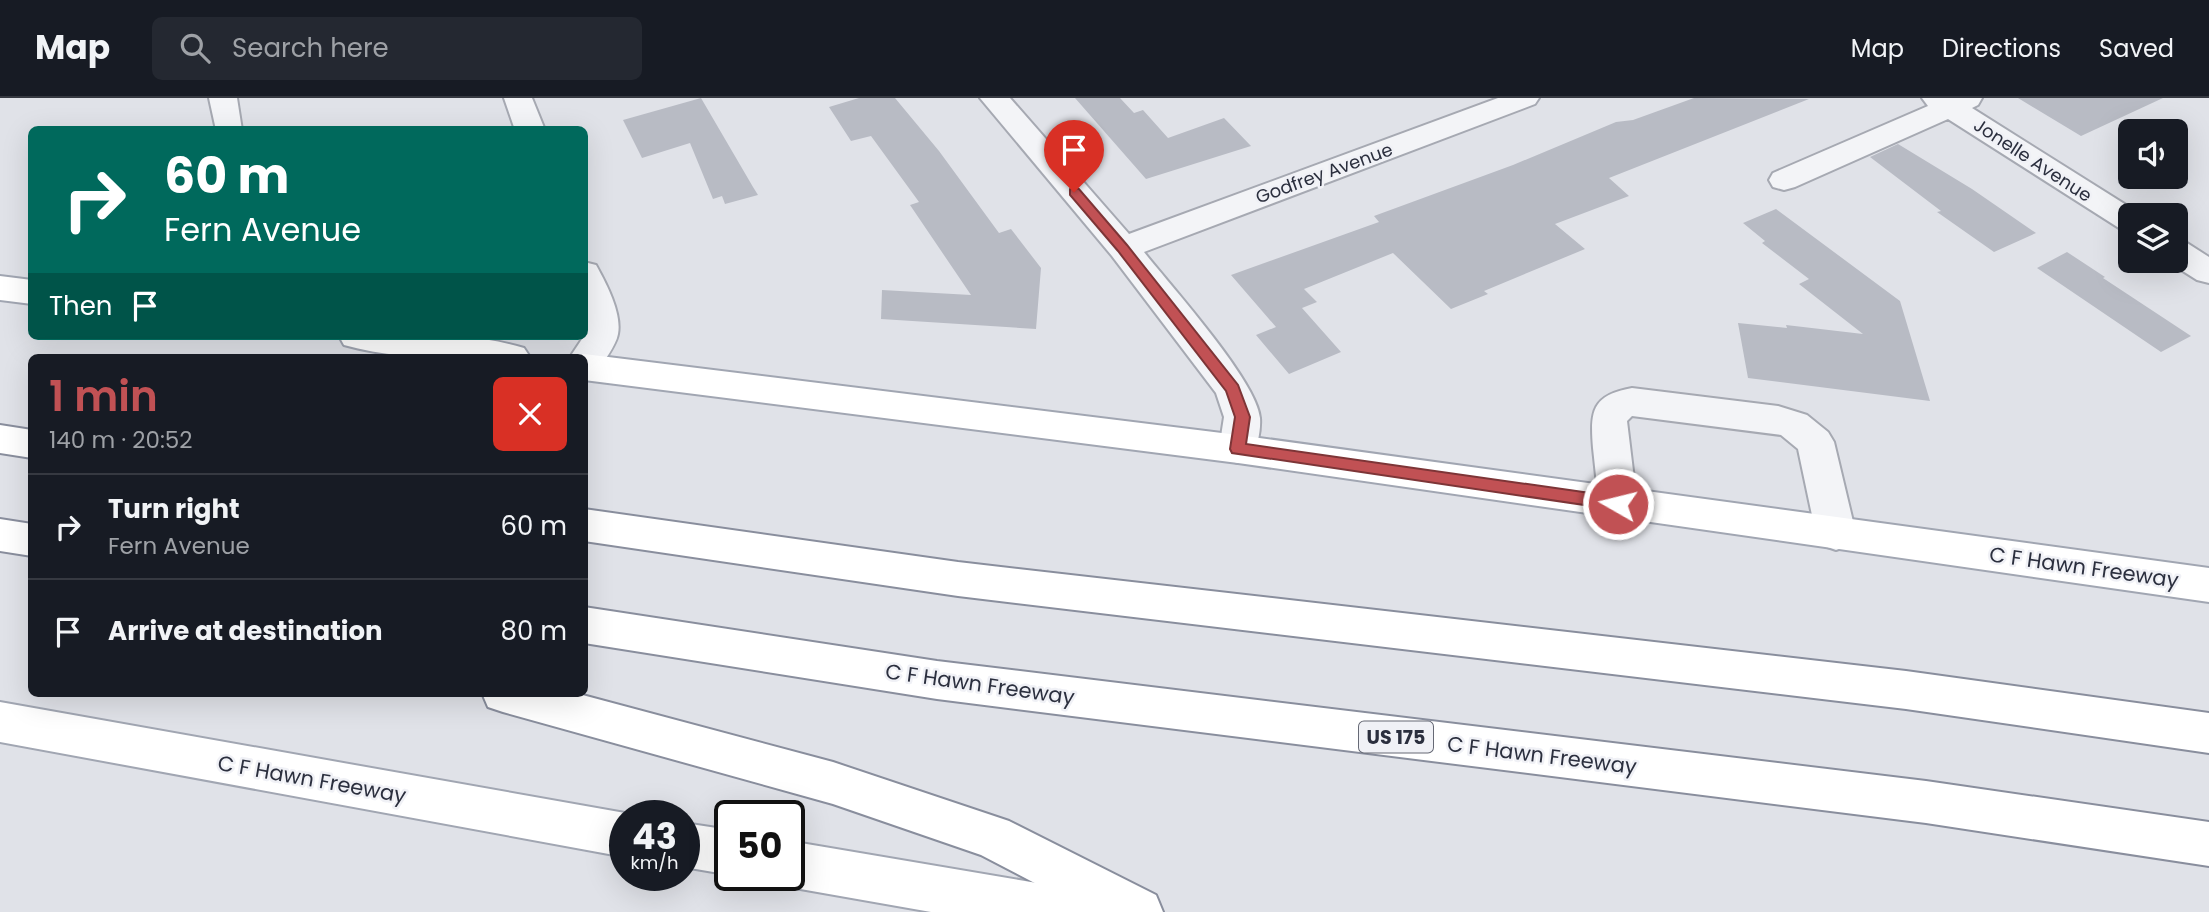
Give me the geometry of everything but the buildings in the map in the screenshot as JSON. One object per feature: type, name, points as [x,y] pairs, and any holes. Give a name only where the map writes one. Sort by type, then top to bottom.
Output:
[{"type":"main road","points":[[0,288],[28,292]]},
{"type":"main road","points":[[386,340],[490,354]]},
{"type":"main road","name":"C F Hawn Freeway","points":[[588,366],[1238,449],[1618,504],[2209,584]]},
{"type":"main road","points":[[0,439],[28,443]]},
{"type":"main road","points":[[588,526],[958,579],[1906,690],[2209,733]]},
{"type":"main road","points":[[0,535],[28,539]]},
{"type":"main road","name":"C F Hawn Freeway","points":[[588,626],[937,680],[1926,802],[2209,844]]},
{"type":"main road","points":[[518,697],[833,783],[993,837],[1139,912]]},
{"type":"main road","name":"C F Hawn Freeway","points":[[0,722],[609,832]]},
{"type":"main road","points":[[805,866],[1067,912]]},
{"type":"street","points":[[223,98],[229,126]]},
{"type":"street","points":[[518,98],[528,126]]},
{"type":"street","points":[[994,98],[1123,248],[1233,389],[1242,417],[1238,449]]},
{"type":"street","name":"Godfrey Avenue","points":[[1123,248],[1525,98]]},
{"type":"street","points":[[1784,180],[1952,101]]},
{"type":"street","name":"Jonelle Avenue","points":[[1952,101],[2118,214]]},
{"type":"street","points":[[2188,259],[2209,272]]},
{"type":"street","points":[[588,283],[600,314],[601,335],[588,358]]},
{"type":"street","points":[[1618,504],[1609,421],[1611,412],[1620,404],[1632,402],[1752,416],[1794,425],[1815,442],[1836,534]]},
{"type":"route","points":[[1074,192],[1123,248],[1233,389],[1242,417],[1238,449],[1618,504]]}]
